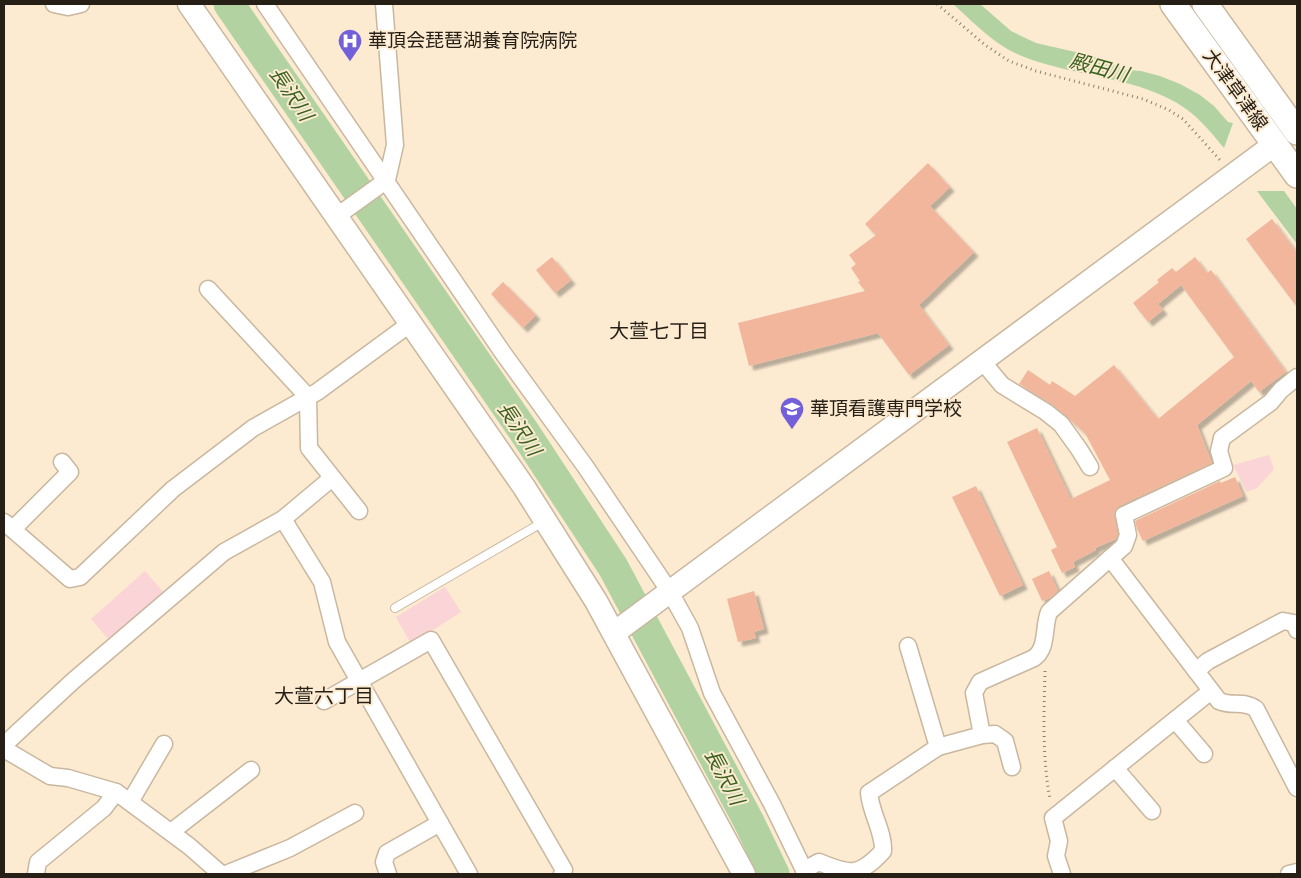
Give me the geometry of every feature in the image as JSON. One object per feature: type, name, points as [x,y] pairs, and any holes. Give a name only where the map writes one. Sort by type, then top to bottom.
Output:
[{"type":"main road","name":"大津草津線","points":[[1173,4],[1297,175]]},
{"type":"main road","name":"大津草津線","points":[[1205,4],[1297,130]]},
{"type":"main road","points":[[1275,144],[1297,130]]},
{"type":"street","points":[[54,4],[68,7],[81,4]]},
{"type":"street","points":[[189,4],[341,213],[411,323],[480,422],[596,601],[619,630],[744,874]]},
{"type":"street","points":[[265,4],[384,182],[503,353],[585,466],[666,595],[690,628],[712,693],[772,804],[805,872],[819,862],[842,871],[858,870],[872,863],[883,851],[883,843],[870,806],[870,793],[938,747],[995,734],[1005,741],[1012,766]]},
{"type":"street","points":[[341,213],[384,182],[395,145],[384,4]]},
{"type":"street","points":[[619,630],[1275,144]]},
{"type":"street","points":[[208,289],[308,397],[309,448],[359,511]]},
{"type":"street","points":[[62,462],[70,472],[8,526],[70,579],[80,576],[173,489],[253,428],[308,397],[411,323]]},
{"type":"street","points":[[982,361],[1002,385],[1046,412],[1061,424],[1090,467]]},
{"type":"street","points":[[982,736],[974,693],[980,682],[1040,654],[1043,648],[1045,622],[1049,612],[1124,546],[1128,535],[1124,515],[1224,468],[1219,451],[1222,438],[1270,402],[1297,377]]},
{"type":"street","points":[[4,745],[73,681],[224,552],[283,519],[332,478]]},
{"type":"street","points":[[283,519],[322,582],[337,642],[358,682],[469,874]]},
{"type":"street","points":[[1110,558],[1219,701],[1225,704],[1250,704],[1256,709],[1297,788]]},
{"type":"street","points":[[1196,671],[1208,661],[1283,620],[1294,623],[1297,630]]},
{"type":"street","points":[[324,701],[431,640],[564,870],[562,874]]},
{"type":"street","points":[[908,646],[938,747]]},
{"type":"street","points":[[1062,874],[1056,856],[1059,840],[1053,818],[1211,691]]},
{"type":"street","points":[[1175,720],[1204,754]]},
{"type":"street","points":[[130,802],[164,744]]},
{"type":"street","points":[[4,749],[50,776],[68,778],[116,792],[171,832],[221,874]]},
{"type":"street","points":[[1115,768],[1152,811]]},
{"type":"street","points":[[171,832],[251,770]]},
{"type":"street","points":[[36,874],[38,862],[104,808],[116,792]]},
{"type":"street","points":[[226,874],[290,848],[355,813]]},
{"type":"street","points":[[388,874],[384,862],[387,853],[440,823]]},
{"type":"street","points":[[1289,874],[1297,872]]},
{"type":"lane","points":[[395,608],[545,521]]},
{"type":"path","points":[[937,4],[986,46],[1009,61],[1036,71],[1143,99],[1169,110],[1183,119],[1232,175]]},
{"type":"path","points":[[1040,654],[1045,666],[1044,722],[1046,776],[1053,818]]},
{"type":"shaded area","points":[[1269,455],[1274,469],[1257,488],[1247,492],[1233,465]]},
{"type":"shaded area","points":[[145,571],[164,593],[110,641],[91,619]]},
{"type":"shaded area","points":[[445,587],[461,612],[411,644],[396,617]]},
{"type":"water","name":"殿田川","points":[[953,4],[980,4],[1011,31],[1036,43],[1093,56],[1127,70],[1141,71],[1160,76],[1180,84],[1200,95],[1214,106],[1228,122],[1233,123],[1224,148],[1197,118],[1177,103],[1158,93],[1138,86],[1029,59],[1001,45]]},
{"type":"water","points":[[1257,191],[1284,191],[1297,209],[1297,244]]},
{"type":"building","points":[[928,163],[950,187],[930,206],[974,252],[919,305],[949,345],[909,375],[878,333],[749,366],[738,323],[865,291],[851,268],[856,264],[849,255],[876,235],[865,224]]},
{"type":"building","points":[[1272,219],[1297,253],[1297,307],[1246,239]]},
{"type":"building","points":[[552,257],[571,280],[555,293],[536,270]]},
{"type":"building","points":[[1195,257],[1207,273],[1211,270],[1286,372],[1259,392],[1251,381],[1197,425],[1212,463],[1119,506],[1114,513],[1118,534],[1116,539],[1095,548],[1096,550],[1073,562],[1075,567],[1062,573],[1051,550],[1057,547],[1007,442],[1037,428],[1071,499],[1110,480],[1085,433],[1052,404],[1019,384],[1028,370],[1050,385],[1052,381],[1075,396],[1114,365],[1158,419],[1234,357],[1181,285],[1158,304],[1163,310],[1148,322],[1133,303],[1159,282],[1157,280],[1172,268],[1176,272]]},
{"type":"building","points":[[503,282],[536,315],[523,328],[491,294]]},
{"type":"building","points":[[1235,477],[1243,496],[1143,541],[1135,521],[1220,481],[1221,483]]},
{"type":"building","points":[[976,486],[1023,585],[1000,596],[952,497]]},
{"type":"building","points":[[1049,571],[1058,591],[1050,598],[1042,601],[1032,579]]},
{"type":"building","points":[[754,591],[764,629],[754,632],[756,638],[738,642],[727,599]]},
{"type":"waterway","name":"長沢川","points":[[229,4],[523,430],[613,567],[749,822],[774,874]]},
{"type":"place","name":"華頂会琵琶湖養育院病院","points":[[350,62]]},
{"type":"place","name":"華頂看護専門学校","points":[[792,430]]},
{"type":"district","name":"大萱七丁目","points":[[659,331]]},
{"type":"district","name":"大萱六丁目","points":[[324,696]]}]
